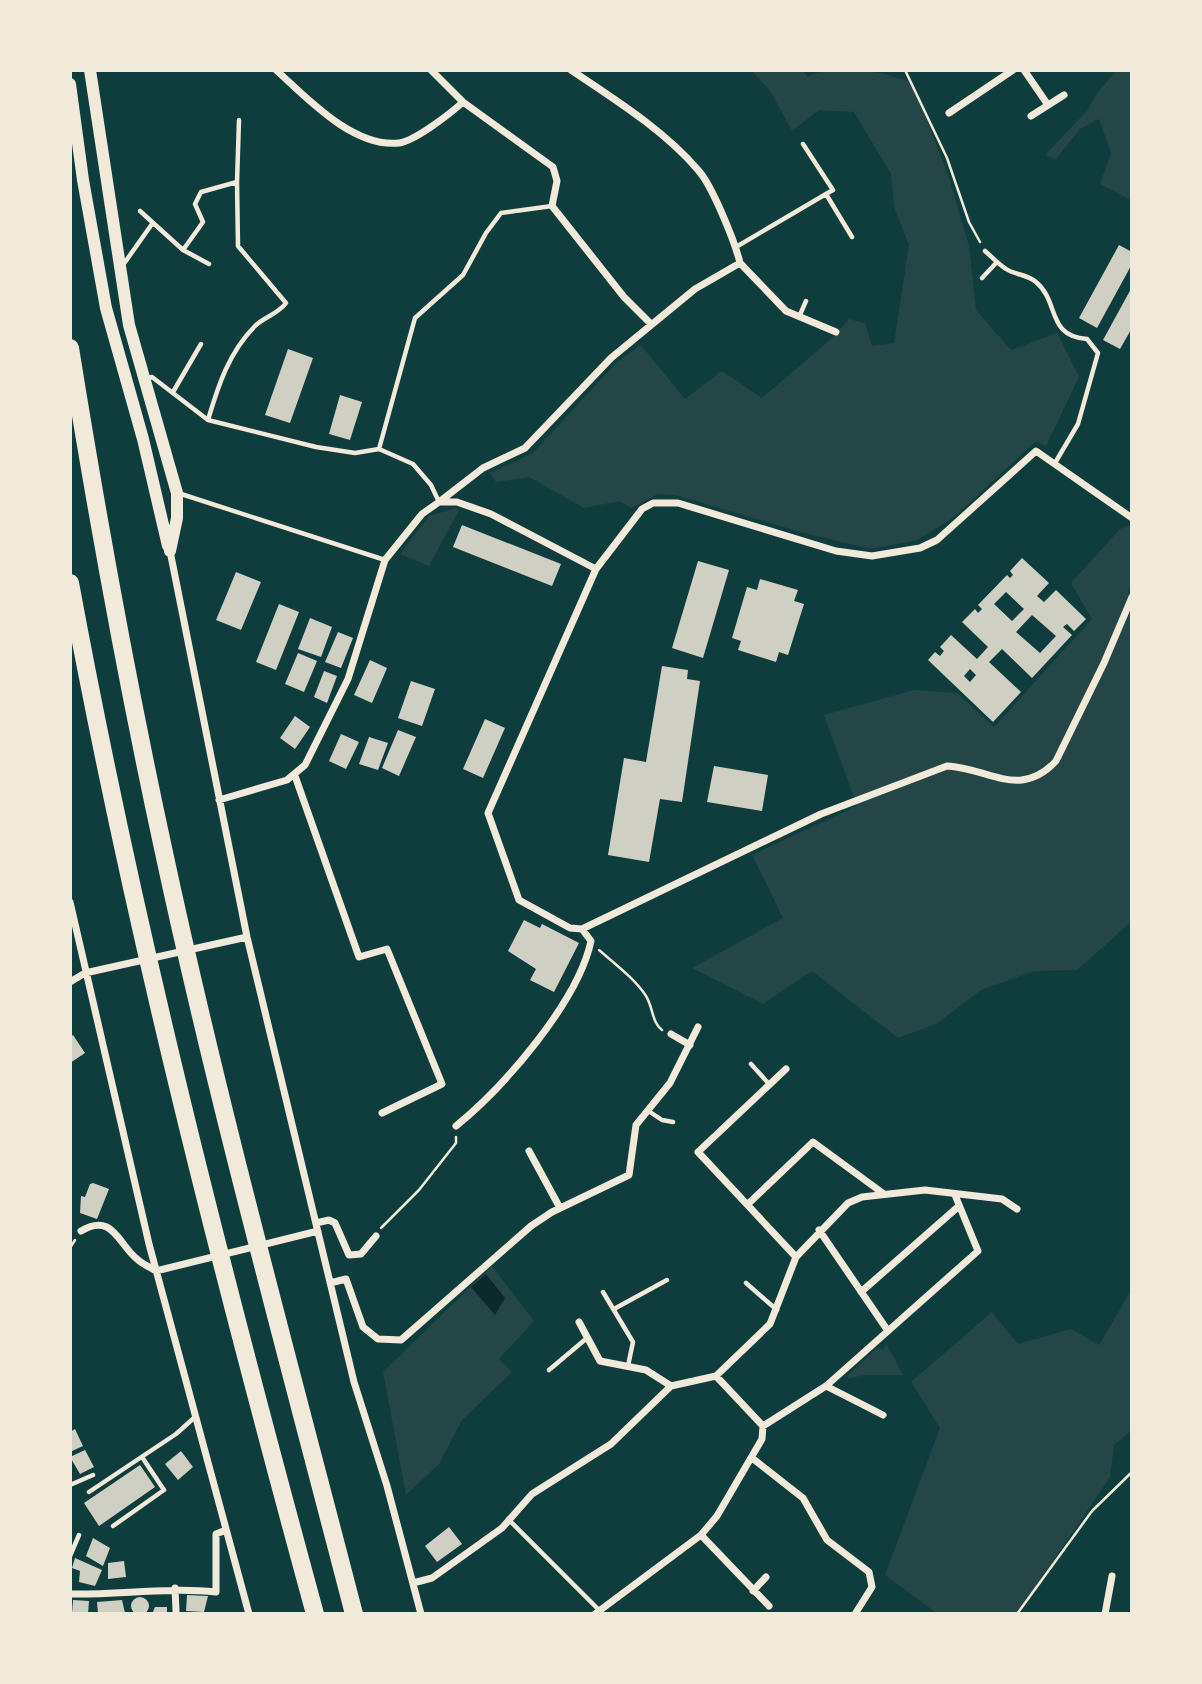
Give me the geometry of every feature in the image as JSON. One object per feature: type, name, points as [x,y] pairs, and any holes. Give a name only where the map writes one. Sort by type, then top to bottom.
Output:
[{"type":"highway","points":[[70,348],[99,531],[163,849],[249,1210],[354,1614]]},
{"type":"highway","points":[[70,583],[127,867],[197,1168],[315,1614]]},
{"type":"street","points":[[90,70],[129,325],[177,493],[177,517],[170,551]]},
{"type":"street","points":[[276,70],[315,105],[352,131],[375,141],[401,143],[452,113],[463,102]]},
{"type":"street","points":[[431,70],[463,102],[553,167],[557,181],[552,206],[624,297],[651,324]]},
{"type":"street","points":[[571,70],[681,152],[701,172],[737,247],[740,262],[786,311],[836,332]]},
{"type":"street","points":[[949,113],[1013,70]]},
{"type":"street","points":[[1024,70],[1048,106]]},
{"type":"street","points":[[70,84],[83,180],[106,308],[144,439],[170,551],[247,937],[354,1382],[387,1486],[421,1614]]},
{"type":"street","points":[[1031,116],[1064,95]]},
{"type":"street","points":[[219,800],[295,776],[314,751],[348,679],[385,560],[422,514],[482,468],[525,448],[611,358],[695,289],[740,262]]},
{"type":"street","points":[[1132,518],[1036,451],[951,528],[920,548],[873,556],[836,551],[665,501],[642,509],[596,569],[488,813],[519,900],[570,928],[582,929],[821,814],[947,766],[966,767],[1006,781],[1028,780],[1044,774],[1056,761],[1132,597]]},
{"type":"street","points":[[439,502],[457,502],[491,513],[596,569]]},
{"type":"street","points":[[295,776],[359,957],[387,949],[442,1084],[382,1113]]},
{"type":"street","points":[[70,902],[156,1271],[249,1614]]},
{"type":"street","points":[[456,1126],[489,1099],[528,1054],[584,969],[591,941],[582,929]]},
{"type":"street","points":[[70,982],[85,973],[247,937]]},
{"type":"street","points":[[330,1283],[346,1279],[363,1327],[378,1339],[401,1340],[531,1226],[560,1208],[628,1175],[636,1125],[650,1112],[670,1083],[698,1027]]},
{"type":"street","points":[[670,1035],[690,1045]]},
{"type":"street","points":[[786,1069],[698,1152],[796,1257]]},
{"type":"street","points":[[748,1204],[813,1142],[884,1195]]},
{"type":"street","points":[[529,1151],[560,1208]]},
{"type":"street","points":[[412,1583],[432,1578],[502,1528],[532,1494],[611,1444],[671,1386],[716,1377],[750,1347],[770,1324],[796,1257],[819,1230],[848,1203],[862,1197],[925,1190],[1002,1199],[1017,1209]]},
{"type":"street","points":[[763,1426],[826,1386],[978,1251],[955,1195]]},
{"type":"street","points":[[861,1292],[959,1206]]},
{"type":"street","points":[[81,1231],[97,1225],[114,1229],[136,1259],[156,1271],[286,1239],[328,1220],[335,1223],[349,1255],[361,1254],[376,1235]]},
{"type":"street","points":[[819,1230],[888,1331]]},
{"type":"street","points":[[579,1322],[600,1361],[646,1370],[671,1386]]},
{"type":"street","points":[[597,1612],[663,1567],[701,1535],[718,1516],[762,1439],[763,1426],[716,1377]]},
{"type":"street","points":[[826,1386],[883,1415]]},
{"type":"street","points":[[752,1458],[803,1498],[827,1541],[869,1572],[872,1587],[855,1614]]},
{"type":"street","points":[[70,1594],[101,1595],[175,1588],[216,1592],[216,1534],[226,1530]]},
{"type":"street","points":[[701,1535],[769,1606]]},
{"type":"street","points":[[1105,1614],[1112,1576]]},
{"type":"street","points":[[753,1591],[766,1577]]},
{"type":"street","points":[[175,1588],[176,1611]]},
{"type":"lane","points":[[208,420],[222,374],[243,341],[256,326],[286,303],[238,246],[239,120]]},
{"type":"lane","points":[[737,247],[833,190],[803,145]]},
{"type":"lane","points":[[183,250],[204,222],[195,204],[201,192],[237,182]]},
{"type":"lane","points":[[826,194],[852,237]]},
{"type":"lane","points":[[379,449],[415,318],[463,275],[486,233],[501,213],[552,206]]},
{"type":"lane","points":[[140,211],[183,250],[209,264]]},
{"type":"lane","points":[[121,268],[152,224]]},
{"type":"lane","points":[[985,251],[1008,271],[1038,283],[1046,293],[1057,323],[1067,334],[1087,339],[1098,353],[1078,424],[1055,463]]},
{"type":"lane","points":[[982,278],[997,262]]},
{"type":"lane","points":[[799,317],[806,301]]},
{"type":"lane","points":[[173,392],[201,344]]},
{"type":"lane","points":[[144,379],[152,377],[208,420],[316,447],[355,453],[379,449],[412,464],[432,485],[439,502]]},
{"type":"lane","points":[[177,493],[385,560]]},
{"type":"lane","points":[[751,1064],[769,1084]]},
{"type":"lane","points":[[650,1112],[662,1121],[673,1122]]},
{"type":"lane","points":[[614,1309],[667,1279]]},
{"type":"lane","points":[[746,1283],[777,1310]]},
{"type":"lane","points":[[603,1292],[633,1342],[628,1366]]},
{"type":"lane","points":[[549,1370],[587,1338]]},
{"type":"lane","points":[[89,1492],[176,1434],[195,1416]]},
{"type":"lane","points":[[113,1525],[163,1490],[142,1457]]},
{"type":"lane","points":[[70,1485],[93,1475]]},
{"type":"lane","points":[[508,1519],[597,1612]]},
{"type":"lane","points":[[70,1556],[79,1535]]},
{"type":"path","points":[[905,70],[947,158],[969,222],[985,251]]},
{"type":"path","points":[[599,950],[643,991],[649,999],[657,1026],[670,1035]]},
{"type":"path","points":[[376,1235],[419,1190],[456,1143]]},
{"type":"path","points":[[1017,1614],[1092,1511],[1132,1472]]},
{"type":"shaded area","points":[[834,69],[860,70],[913,83],[949,178],[969,246],[976,310],[1011,350],[1057,333],[1079,377],[1046,446],[1036,441],[953,518],[917,540],[871,549],[804,533],[675,495],[658,494],[631,508],[620,501],[584,508],[529,477],[496,482],[490,473],[533,453],[617,362],[641,345],[685,399],[722,371],[762,398],[831,339],[849,319],[865,323],[872,346],[894,343],[909,245],[894,207],[891,174],[854,112],[819,110],[792,131],[771,92],[751,70],[802,70],[808,77]]},
{"type":"shaded area","points":[[1117,70],[1132,70],[1132,201],[1100,184],[1111,153],[1099,119],[1080,129],[1056,159],[1045,155],[1087,111],[1097,93]]},
{"type":"shaded area","points":[[456,508],[459,510],[429,566],[400,554],[429,516]]},
{"type":"shaded area","points":[[1130,525],[1132,583],[1128,593],[1132,595],[1132,921],[1077,970],[1034,971],[981,990],[936,1024],[898,1038],[812,971],[763,1004],[692,968],[783,918],[752,855],[857,806],[824,715],[914,690],[957,693],[994,727],[1092,619],[1071,583],[1120,529]]},
{"type":"shaded area","points":[[492,1266],[534,1321],[499,1359],[512,1372],[462,1420],[439,1464],[406,1495],[383,1372]]},
{"type":"shaded area","points":[[486,1274],[505,1298],[495,1315],[471,1287]]},
{"type":"shaded area","points":[[1132,1289],[1132,1430],[1114,1445],[1110,1477],[1017,1614],[938,1614],[885,1575],[940,1428],[911,1382],[992,1312],[1018,1344],[1071,1329],[1099,1345]]},
{"type":"shaded area","points":[[887,1345],[903,1375],[864,1375],[848,1379],[847,1376],[878,1347],[882,1350]]},
{"type":"building","points":[[1119,245],[1132,252],[1132,264],[1097,328],[1079,318]]},
{"type":"building","points":[[1132,287],[1132,328],[1120,349],[1103,340]]},
{"type":"building","points":[[288,349],[313,358],[290,423],[265,415]]},
{"type":"building","points":[[340,395],[362,402],[350,440],[329,434]]},
{"type":"building","points":[[462,525],[561,564],[552,586],[453,547]]},
{"type":"building","points":[[1022,558],[1049,583],[1037,596],[1044,602],[1056,590],[1086,619],[1074,631],[1067,624],[1063,627],[1072,635],[1032,678],[1002,649],[989,662],[1021,692],[993,722],[928,660],[935,652],[940,656],[944,651],[940,647],[951,635],[977,659],[988,647],[962,622],[975,609],[978,613],[982,609],[978,605],[1007,575],[1010,578],[1013,575],[1010,571]],"holes":[[[1006,592],[1024,609],[1012,621],[994,604]],[[1032,615],[1056,636],[1040,653],[1016,632]],[[970,669],[976,675],[970,682],[964,676]]]},
{"type":"building","points":[[698,561],[729,570],[703,658],[672,648]]},
{"type":"building","points":[[236,572],[261,582],[241,630],[216,620]]},
{"type":"building","points":[[760,579],[798,590],[794,601],[804,604],[788,655],[779,652],[776,662],[738,650],[741,641],[732,638],[747,587],[757,590]]},
{"type":"building","points":[[279,604],[299,612],[276,670],[256,662]]},
{"type":"building","points":[[310,618],[332,627],[321,657],[298,649]]},
{"type":"building","points":[[338,632],[353,638],[341,668],[325,662]]},
{"type":"building","points":[[298,653],[317,661],[304,692],[285,684]]},
{"type":"building","points":[[370,660],[387,668],[372,703],[354,695]]},
{"type":"building","points":[[662,666],[688,670],[687,679],[700,681],[682,802],[660,799],[649,862],[608,855],[624,758],[646,762]]},
{"type":"building","points":[[324,671],[337,676],[327,703],[314,697]]},
{"type":"building","points":[[411,681],[435,689],[422,726],[398,718]]},
{"type":"building","points":[[295,716],[310,727],[295,749],[280,738]]},
{"type":"building","points":[[485,719],[505,728],[483,778],[463,769]]},
{"type":"building","points":[[398,730],[416,737],[399,776],[382,768]]},
{"type":"building","points":[[341,734],[359,742],[346,769],[329,761]]},
{"type":"building","points":[[369,737],[388,743],[378,770],[359,764]]},
{"type":"building","points":[[714,766],[768,775],[762,811],[707,802]]},
{"type":"building","points":[[524,920],[540,928],[542,924],[579,943],[554,992],[530,980],[536,969],[508,951]]},
{"type":"building","points":[[73,1035],[85,1053],[70,1063],[70,1037]]},
{"type":"building","points":[[90,1184],[109,1189],[97,1219],[80,1213],[81,1196],[85,1197]]},
{"type":"building","points":[[75,1429],[83,1446],[70,1452],[70,1432]]},
{"type":"building","points":[[85,1450],[94,1467],[80,1474],[70,1457]]},
{"type":"building","points":[[181,1451],[193,1467],[178,1480],[165,1464]]},
{"type":"building","points":[[140,1465],[155,1487],[99,1526],[84,1503]]},
{"type":"building","points":[[449,1527],[462,1544],[437,1562],[425,1546]]},
{"type":"building","points":[[93,1538],[110,1548],[103,1566],[86,1556]]},
{"type":"building","points":[[75,1558],[102,1570],[95,1586],[79,1582],[80,1571],[72,1568]]},
{"type":"building","points":[[124,1561],[126,1577],[108,1579],[108,1563]]},
{"type":"building","points":[[187,1595],[208,1596],[204,1612],[186,1611]]},
{"type":"building","points":[[140,1597],[146,1600],[149,1606],[146,1612],[140,1615],[134,1612],[131,1606],[134,1600]]},
{"type":"building","points":[[73,1600],[89,1601],[88,1614],[72,1614]]},
{"type":"building","points":[[122,1600],[125,1613],[98,1614],[97,1602]]},
{"type":"building","points":[[155,1607],[167,1607],[167,1614],[152,1614]]}]
